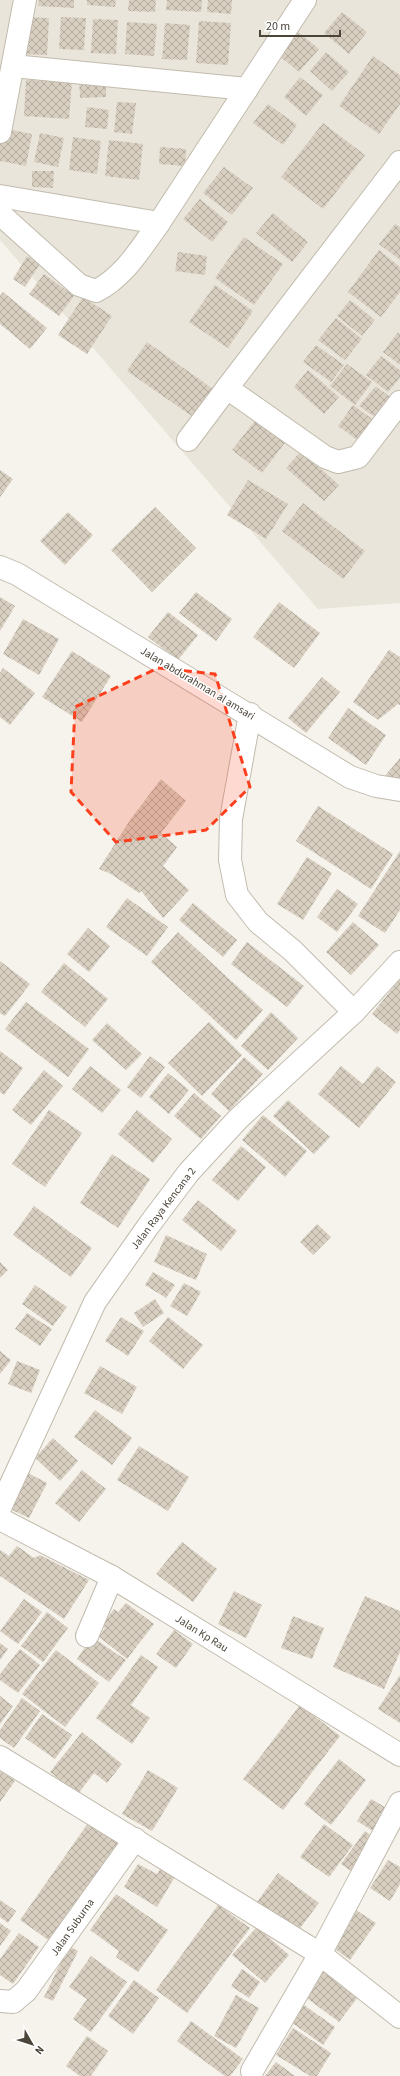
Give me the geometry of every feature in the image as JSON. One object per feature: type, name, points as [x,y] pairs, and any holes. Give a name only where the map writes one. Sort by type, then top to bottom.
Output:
[{"type":"street","points":[[0,132],[10,50],[25,0]]},
{"type":"street","points":[[0,214],[79,286],[96,291],[108,285],[119,275],[159,223],[305,0]]},
{"type":"street","points":[[10,50],[247,88]]},
{"type":"street","points":[[188,440],[400,162]]},
{"type":"street","points":[[0,196],[159,223]]},
{"type":"street","points":[[227,388],[325,457],[338,462],[358,458],[400,402]]},
{"type":"street","name":"Jalan abdurahman al amsari","points":[[1,570],[17,574],[250,714],[350,777],[376,786],[400,790]]},
{"type":"street","points":[[250,714],[231,819],[230,860],[236,895],[258,922],[293,950],[354,1012]]},
{"type":"street","name":"Jalan Raya Kencana 2","points":[[0,1508],[95,1302],[148,1225],[189,1172],[238,1119],[354,1012],[400,962]]},
{"type":"street","name":"Jalan Kp Rau","points":[[0,1519],[112,1577],[400,1754]]},
{"type":"street","points":[[87,1636],[112,1577]]},
{"type":"street","points":[[0,1757],[320,1954],[400,2017]]},
{"type":"street","points":[[252,2071],[320,1954],[400,1803]]},
{"type":"street","name":"Jalan Suburna","points":[[0,2001],[13,2002],[26,1991],[135,1839]]},
{"type":"highlighted area","points":[[158,668],[215,674],[250,787],[206,830],[116,842],[71,792],[75,707]]},
{"type":"shaded area","points":[[0,0],[400,0],[400,603],[318,609],[0,240]]},
{"type":"building","points":[[39,0],[74,0],[74,8],[38,6]]},
{"type":"building","points":[[87,0],[116,0],[115,7],[87,5]]},
{"type":"building","points":[[129,0],[156,0],[155,12],[128,11]]},
{"type":"building","points":[[167,0],[202,0],[201,12],[166,10]]},
{"type":"building","points":[[208,0],[232,0],[231,14],[207,12]]},
{"type":"building","points":[[342,12],[367,32],[349,54],[324,33]]},
{"type":"building","points":[[27,17],[49,18],[47,55],[24,54]]},
{"type":"building","points":[[61,17],[86,18],[84,50],[59,49]]},
{"type":"building","points":[[93,19],[118,20],[116,54],[91,53]]},
{"type":"building","points":[[199,21],[231,23],[228,65],[196,63]]},
{"type":"building","points":[[127,22],[157,24],[154,56],[125,54]]},
{"type":"building","points":[[165,23],[190,25],[187,60],[162,59]]},
{"type":"building","points":[[297,31],[319,49],[299,72],[277,54]]},
{"type":"building","points":[[326,52],[349,72],[332,91],[310,71]]},
{"type":"building","points":[[373,56],[400,75],[400,104],[379,134],[339,106]]},
{"type":"building","points":[[300,77],[323,95],[306,116],[284,97]]},
{"type":"building","points":[[79,79],[106,79],[106,97],[80,98]]},
{"type":"building","points":[[26,80],[72,82],[69,119],[24,116]]},
{"type":"building","points":[[117,102],[136,103],[132,134],[114,132]]},
{"type":"building","points":[[268,104],[297,125],[283,145],[253,123]]},
{"type":"building","points":[[87,107],[109,110],[107,129],[85,127]]},
{"type":"building","points":[[323,123],[365,155],[323,209],[281,177]]},
{"type":"building","points":[[2,128],[32,134],[26,166],[0,161],[0,140]]},
{"type":"building","points":[[40,133],[64,138],[58,167],[34,162]]},
{"type":"building","points":[[73,137],[101,141],[97,174],[69,170]]},
{"type":"building","points":[[109,140],[143,144],[139,180],[105,176]]},
{"type":"building","points":[[160,147],[186,149],[185,166],[159,164]]},
{"type":"building","points":[[224,167],[253,188],[232,215],[203,193]]},
{"type":"building","points":[[32,171],[54,171],[53,188],[32,187]]},
{"type":"building","points":[[200,199],[228,222],[212,242],[183,219]]},
{"type":"building","points":[[273,213],[308,242],[292,262],[256,233]]},
{"type":"building","points":[[395,224],[400,227],[400,260],[379,244]]},
{"type":"building","points":[[244,237],[283,264],[254,305],[215,278]]},
{"type":"building","points":[[379,250],[400,267],[400,292],[381,317],[348,292]]},
{"type":"building","points":[[178,252],[207,256],[205,275],[175,271]]},
{"type":"building","points":[[27,256],[40,264],[25,287],[13,279]]},
{"type":"building","points":[[44,274],[74,296],[59,316],[29,294]]},
{"type":"building","points":[[215,285],[253,311],[228,348],[189,322]]},
{"type":"building","points":[[3,292],[47,328],[30,349],[0,324],[0,296]]},
{"type":"building","points":[[83,297],[112,316],[87,354],[58,335]]},
{"type":"building","points":[[350,300],[375,320],[362,336],[337,316]]},
{"type":"building","points":[[336,318],[362,339],[345,360],[318,340]]},
{"type":"building","points":[[398,332],[400,334],[400,365],[383,352]]},
{"type":"building","points":[[147,342],[213,389],[193,417],[127,371]]},
{"type":"building","points":[[316,345],[344,365],[331,382],[303,362]]},
{"type":"building","points":[[381,356],[400,370],[400,378],[388,392],[366,375]]},
{"type":"building","points":[[347,364],[372,382],[355,405],[330,386]]},
{"type":"building","points":[[308,370],[339,397],[324,414],[294,387]]},
{"type":"building","points":[[376,386],[391,398],[375,417],[359,406]]},
{"type":"building","points":[[353,405],[375,421],[360,442],[338,426]]},
{"type":"building","points":[[258,417],[287,440],[262,473],[232,450]]},
{"type":"building","points":[[301,451],[339,485],[324,501],[286,468]]},
{"type":"building","points":[[0,470],[13,479],[0,497]]},
{"type":"building","points":[[248,480],[288,504],[266,539],[227,515]]},
{"type":"building","points":[[303,503],[365,551],[343,579],[282,531]]},
{"type":"building","points":[[155,507],[196,548],[152,592],[111,550]]},
{"type":"building","points":[[68,512],[93,535],[65,565],[40,541]]},
{"type":"building","points":[[196,592],[232,619],[216,641],[179,613]]},
{"type":"building","points":[[0,597],[15,606],[0,631]]},
{"type":"building","points":[[279,602],[320,633],[294,668],[253,637]]},
{"type":"building","points":[[168,612],[198,635],[178,660],[148,637]]},
{"type":"building","points":[[23,619],[59,639],[39,675],[3,654]]},
{"type":"building","points":[[389,650],[400,657],[400,705],[398,704],[378,720],[353,702]]},
{"type":"building","points":[[72,651],[111,676],[82,722],[42,697]]},
{"type":"building","points":[[3,668],[35,693],[10,725],[0,717],[0,673]]},
{"type":"building","points":[[322,677],[340,692],[306,733],[288,718]]},
{"type":"building","points":[[348,708],[386,735],[366,765],[328,738]]},
{"type":"building","points":[[400,758],[400,786],[385,776]]},
{"type":"building","points":[[161,779],[186,801],[161,833],[177,847],[163,866],[189,890],[163,918],[141,891],[139,893],[111,874],[99,869],[130,820]]},
{"type":"building","points":[[318,806],[393,854],[371,889],[296,841]]},
{"type":"building","points":[[400,851],[400,910],[385,933],[358,916]]},
{"type":"building","points":[[307,857],[332,873],[303,920],[277,904]]},
{"type":"building","points":[[337,889],[358,904],[337,932],[317,917]]},
{"type":"building","points":[[127,898],[168,927],[147,956],[106,927]]},
{"type":"building","points":[[193,903],[237,940],[223,957],[179,920]]},
{"type":"building","points":[[353,922],[379,945],[351,975],[326,952]]},
{"type":"building","points":[[88,928],[110,946],[89,972],[67,954]]},
{"type":"building","points":[[178,932],[263,1010],[236,1040],[151,962]]},
{"type":"building","points":[[247,942],[304,986],[287,1007],[231,964]]},
{"type":"building","points":[[0,961],[30,984],[5,1016],[0,1013]]},
{"type":"building","points":[[64,963],[108,999],[85,1027],[41,992]]},
{"type":"building","points":[[400,979],[400,1030],[397,1034],[372,1014]]},
{"type":"building","points":[[26,1002],[89,1049],[68,1077],[5,1029]]},
{"type":"building","points":[[271,1012],[298,1038],[268,1070],[241,1046]]},
{"type":"building","points":[[209,1022],[242,1055],[202,1096],[168,1063]]},
{"type":"building","points":[[107,1023],[142,1054],[126,1070],[92,1040]]},
{"type":"building","points":[[0,1051],[23,1068],[4,1095],[0,1092]]},
{"type":"building","points":[[150,1056],[165,1067],[141,1098],[127,1087]]},
{"type":"building","points":[[244,1057],[263,1074],[229,1111],[211,1094]]},
{"type":"building","points":[[90,1066],[121,1090],[102,1113],[72,1089]]},
{"type":"building","points":[[341,1066],[363,1084],[377,1066],[396,1082],[359,1128],[318,1094]]},
{"type":"building","points":[[44,1070],[63,1086],[31,1125],[12,1110]]},
{"type":"building","points":[[168,1073],[189,1090],[169,1114],[149,1097]]},
{"type":"building","points":[[194,1093],[221,1116],[201,1139],[174,1116]]},
{"type":"building","points":[[288,1100],[330,1137],[314,1154],[273,1116]]},
{"type":"building","points":[[49,1110],[82,1133],[45,1187],[12,1164]]},
{"type":"building","points":[[137,1110],[172,1139],[153,1163],[118,1134]]},
{"type":"building","points":[[263,1115],[307,1151],[285,1177],[242,1140]]},
{"type":"building","points":[[241,1146],[266,1167],[238,1201],[212,1180]]},
{"type":"building","points":[[112,1154],[150,1179],[118,1228],[80,1203]]},
{"type":"building","points":[[198,1200],[237,1231],[221,1251],[182,1220]]},
{"type":"building","points":[[34,1206],[92,1248],[71,1277],[13,1235]]},
{"type":"building","points":[[317,1224],[331,1237],[313,1255],[300,1242]]},
{"type":"building","points":[[166,1235],[207,1254],[196,1280],[154,1262]]},
{"type":"building","points":[[0,1262],[8,1270],[0,1278]]},
{"type":"building","points":[[153,1272],[175,1285],[166,1298],[145,1285]]},
{"type":"building","points":[[184,1283],[201,1292],[187,1316],[170,1306]]},
{"type":"building","points":[[35,1285],[67,1307],[53,1326],[22,1304]]},
{"type":"building","points":[[155,1299],[164,1313],[143,1327],[134,1313]]},
{"type":"building","points":[[27,1313],[52,1329],[40,1346],[15,1329]]},
{"type":"building","points":[[121,1317],[144,1331],[128,1356],[105,1341]]},
{"type":"building","points":[[168,1317],[203,1345],[183,1369],[149,1341]]},
{"type":"building","points":[[0,1351],[11,1360],[0,1374]]},
{"type":"building","points":[[17,1361],[40,1370],[31,1393],[8,1384]]},
{"type":"building","points":[[100,1366],[137,1387],[122,1414],[84,1393]]},
{"type":"building","points":[[95,1410],[132,1438],[112,1465],[74,1437]]},
{"type":"building","points":[[53,1438],[78,1461],[60,1481],[35,1458]]},
{"type":"building","points":[[139,1446],[189,1477],[168,1511],[117,1480]]},
{"type":"building","points":[[82,1470],[106,1489],[79,1522],[55,1503]]},
{"type":"building","points":[[28,1473],[47,1483],[29,1518],[10,1509]]},
{"type":"building","points":[[182,1542],[217,1569],[193,1602],[156,1574]]},
{"type":"building","points":[[17,1546],[34,1558],[40,1555],[89,1580],[64,1619],[0,1576],[0,1550],[9,1556]]},
{"type":"building","points":[[234,1591],[262,1605],[246,1638],[218,1624]]},
{"type":"building","points":[[365,1596],[400,1611],[400,1652],[384,1689],[333,1667]]},
{"type":"building","points":[[24,1599],[42,1612],[18,1644],[0,1631]]},
{"type":"building","points":[[126,1603],[154,1624],[127,1659],[99,1637],[105,1628],[102,1625],[114,1609],[118,1612]]},
{"type":"building","points":[[47,1612],[68,1628],[43,1662],[21,1646]]},
{"type":"building","points":[[293,1616],[324,1628],[312,1659],[281,1648]]},
{"type":"building","points":[[174,1630],[193,1644],[176,1668],[156,1654]]},
{"type":"building","points":[[92,1637],[126,1660],[109,1682],[77,1659]]},
{"type":"building","points":[[0,1643],[8,1649],[0,1660]]},
{"type":"building","points":[[20,1649],[40,1665],[18,1693],[0,1680],[0,1674]]},
{"type":"building","points":[[56,1650],[99,1683],[65,1727],[22,1694]]},
{"type":"building","points":[[141,1655],[158,1667],[131,1705],[150,1718],[132,1744],[96,1718]]},
{"type":"building","points":[[400,1675],[400,1723],[378,1709]]},
{"type":"building","points":[[0,1696],[13,1706],[0,1724]]},
{"type":"building","points":[[22,1698],[40,1711],[14,1748],[0,1738],[0,1730]]},
{"type":"building","points":[[300,1705],[340,1736],[283,1810],[243,1779]]},
{"type":"building","points":[[42,1714],[72,1735],[55,1759],[25,1738]]},
{"type":"building","points":[[82,1732],[122,1764],[107,1783],[94,1773],[78,1794],[50,1772]]},
{"type":"building","points":[[339,1759],[366,1780],[331,1825],[304,1804]]},
{"type":"building","points":[[0,1770],[15,1781],[0,1802]]},
{"type":"building","points":[[148,1770],[178,1788],[152,1831],[122,1814]]},
{"type":"building","points":[[371,1799],[390,1810],[376,1833],[357,1821]]},
{"type":"building","points":[[91,1819],[125,1843],[54,1944],[20,1920]]},
{"type":"building","points":[[324,1824],[353,1845],[329,1877],[300,1857]]},
{"type":"building","points":[[365,1831],[377,1840],[354,1873],[341,1864]]},
{"type":"building","points":[[388,1860],[400,1867],[400,1884],[390,1901],[370,1888]]},
{"type":"building","points":[[165,1861],[179,1870],[157,1907],[124,1887],[138,1864],[157,1874]]},
{"type":"building","points":[[278,1873],[319,1903],[298,1931],[257,1902]]},
{"type":"building","points":[[116,1894],[168,1930],[138,1972],[116,1957],[119,1951],[90,1930]]},
{"type":"building","points":[[0,1900],[16,1911],[8,1923],[0,1917]]},
{"type":"building","points":[[218,1905],[250,1928],[187,2013],[156,1990]]},
{"type":"building","points":[[356,1910],[376,1923],[350,1960],[331,1946]]},
{"type":"building","points":[[0,1923],[11,1931],[0,1946]]},
{"type":"building","points":[[257,1927],[289,1955],[265,1983],[232,1955]]},
{"type":"building","points":[[19,1933],[39,1947],[13,1984],[0,1975],[0,1959]]},
{"type":"building","points":[[69,1946],[78,1951],[53,2001],[44,1997]]},
{"type":"building","points":[[91,1956],[127,1982],[91,2032],[73,2019],[87,1999],[69,1987]]},
{"type":"building","points":[[242,1969],[260,1982],[249,1998],[231,1986]]},
{"type":"building","points":[[323,1971],[358,1997],[339,2022],[304,1996]]},
{"type":"building","points":[[134,1980],[159,1998],[133,2034],[108,2016]]},
{"type":"building","points":[[236,1995],[259,2008],[236,2048],[214,2036]]},
{"type":"building","points":[[301,2003],[335,2027],[323,2045],[288,2020]]},
{"type":"building","points":[[191,2021],[243,2059],[230,2076],[225,2076],[177,2041]]},
{"type":"building","points":[[293,2028],[331,2053],[317,2076],[310,2076],[276,2055]]},
{"type":"building","points":[[87,2036],[108,2051],[91,2076],[80,2076],[66,2066]]},
{"type":"building","points":[[276,2062],[295,2076],[265,2076]]}]
